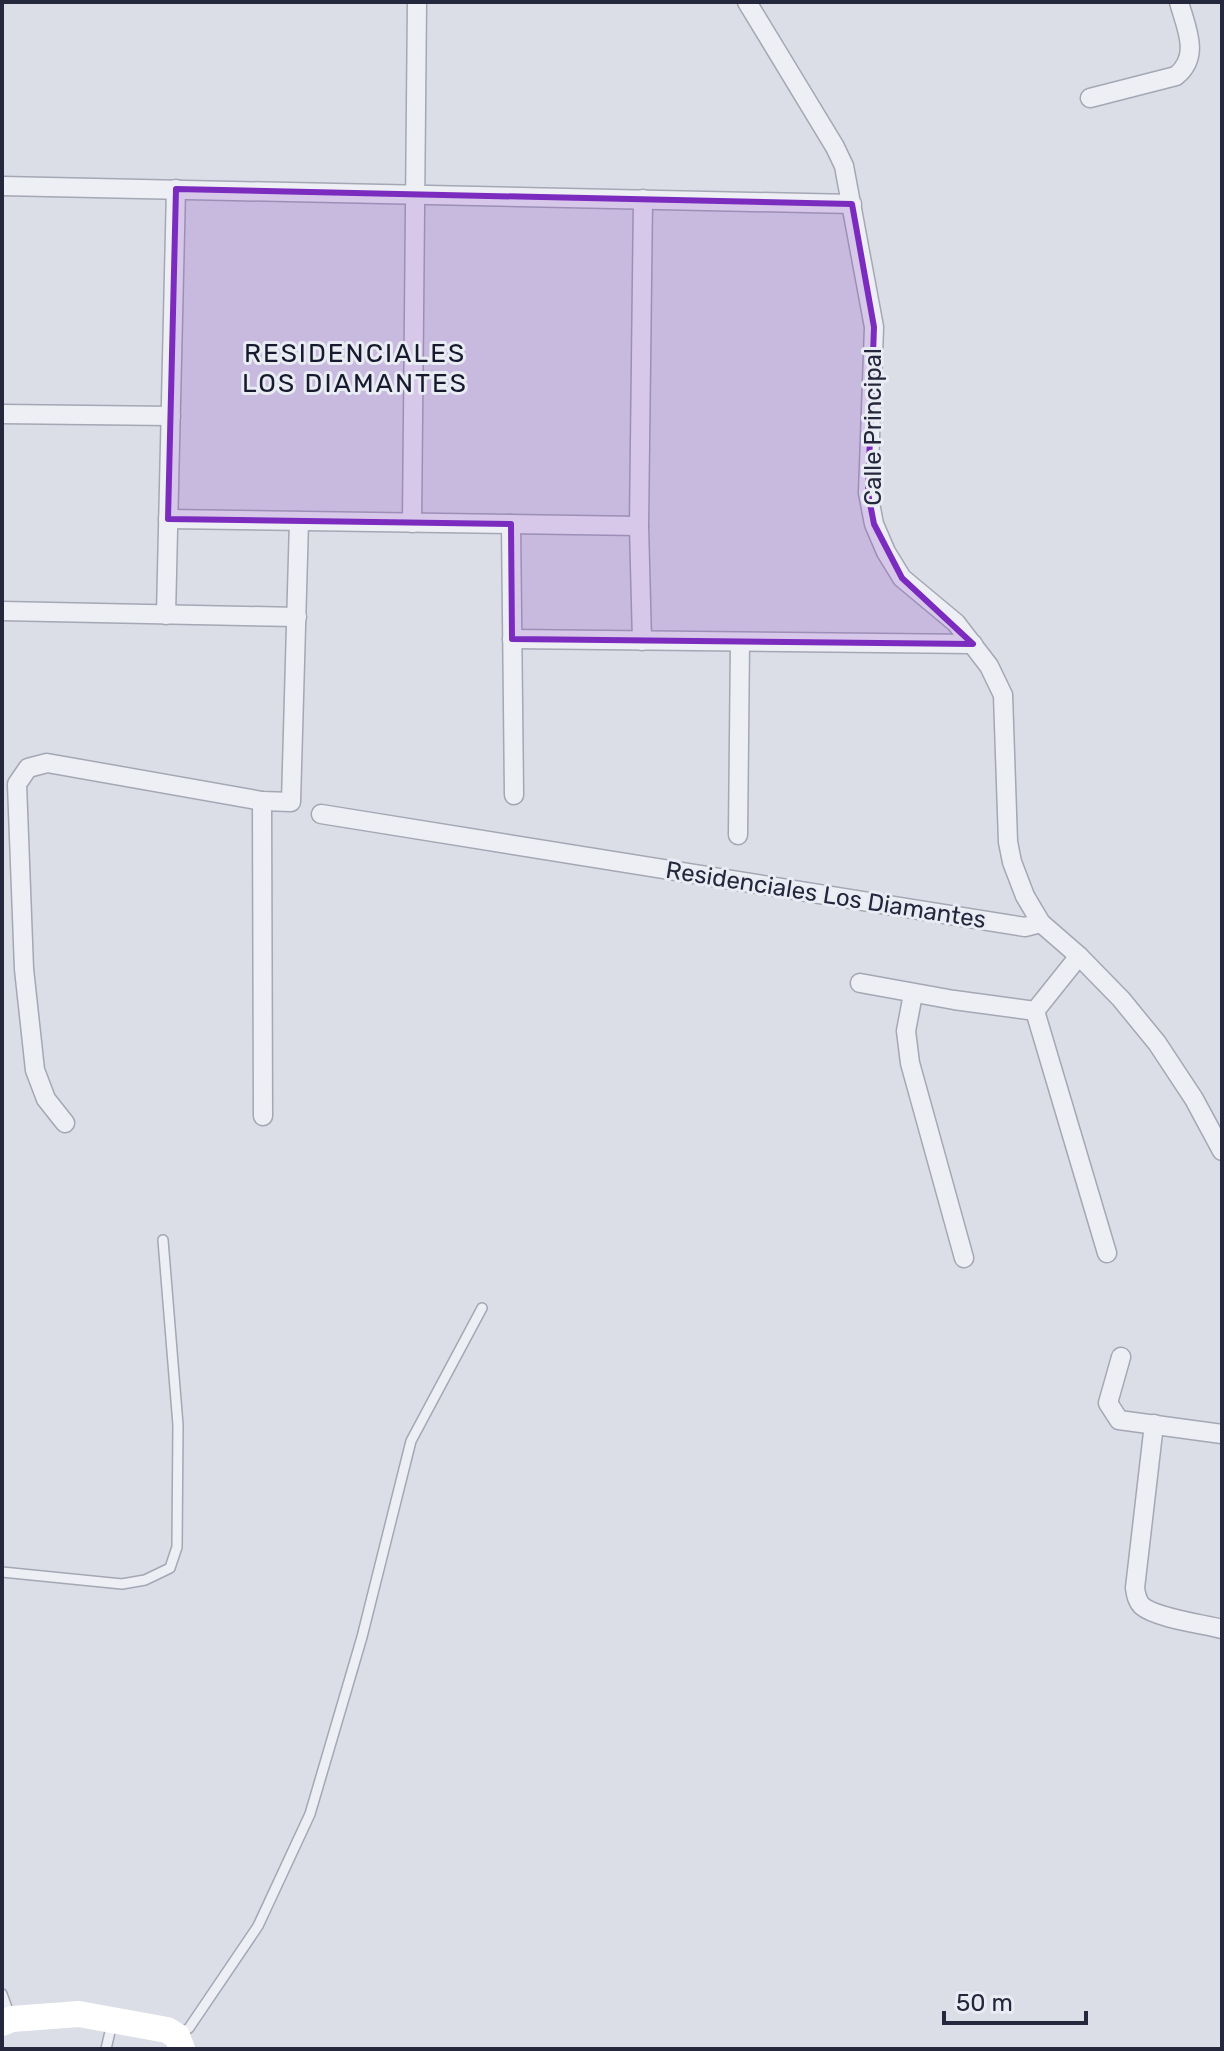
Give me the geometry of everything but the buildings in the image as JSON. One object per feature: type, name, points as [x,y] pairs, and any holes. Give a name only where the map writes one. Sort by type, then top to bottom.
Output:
[{"type":"street","points":[[412,523],[417,2]]},
{"type":"street","name":"Calle Principal","points":[[747,2],[844,166],[874,327],[868,493],[874,524],[902,578],[956,623],[996,678],[1003,695],[1008,842],[1017,878],[1041,923]]},
{"type":"street","points":[[1090,98],[1176,76],[1185,69],[1191,49],[1179,2]]},
{"type":"street","points":[[2,186],[852,204]]},
{"type":"street","points":[[166,615],[176,189]]},
{"type":"street","points":[[642,641],[639,526],[643,199]]},
{"type":"street","points":[[2,414],[171,416]]},
{"type":"street","points":[[168,519],[639,526]]},
{"type":"street","points":[[65,1123],[40,1088],[27,1012],[16,791],[19,778],[28,768],[47,763],[288,804],[292,799],[299,521]]},
{"type":"street","points":[[511,524],[514,795]]},
{"type":"street","points":[[2,611],[297,617]]},
{"type":"street","points":[[512,639],[973,644]]},
{"type":"street","points":[[738,835],[740,642]]},
{"type":"street","points":[[262,801],[263,1116]]},
{"type":"street","name":"Residenciales Los Diamantes","points":[[321,814],[1025,927],[1041,923]]},
{"type":"street","points":[[1041,923],[1121,999],[1157,1043],[1194,1099],[1222,1151]]},
{"type":"street","points":[[1035,1011],[1079,956]]},
{"type":"street","points":[[860,983],[913,994],[1035,1011]]},
{"type":"street","points":[[913,994],[906,1031],[910,1063],[964,1258]]},
{"type":"street","points":[[1035,1011],[1107,1253]]},
{"type":"street","points":[[1121,1357],[1108,1403],[1119,1420],[1222,1434]]},
{"type":"street","points":[[1154,1424],[1136,1597],[1143,1607],[1155,1612],[1222,1629]]},
{"type":"street","points":[[7,2021],[79,2014],[167,2030],[180,2042]]},
{"type":"lane","points":[[2,1572],[122,1584],[145,1580],[170,1568],[177,1547],[178,1425],[163,1240]]},
{"type":"lane","points":[[180,2042],[258,1926],[310,1814],[362,1637],[411,1441],[482,1308]]},
{"type":"lane","points":[[2,1994],[7,2021]]},
{"type":"lane","points":[[106,2049],[113,2019]]},
{"type":"highlighted area","points":[[176,189],[852,204],[874,327],[868,493],[874,524],[902,578],[973,644],[512,639],[511,524],[168,519]]},
{"type":"district","name":"RESIDENCIALES LOS DIAMANTES","points":[[355,368]]}]
